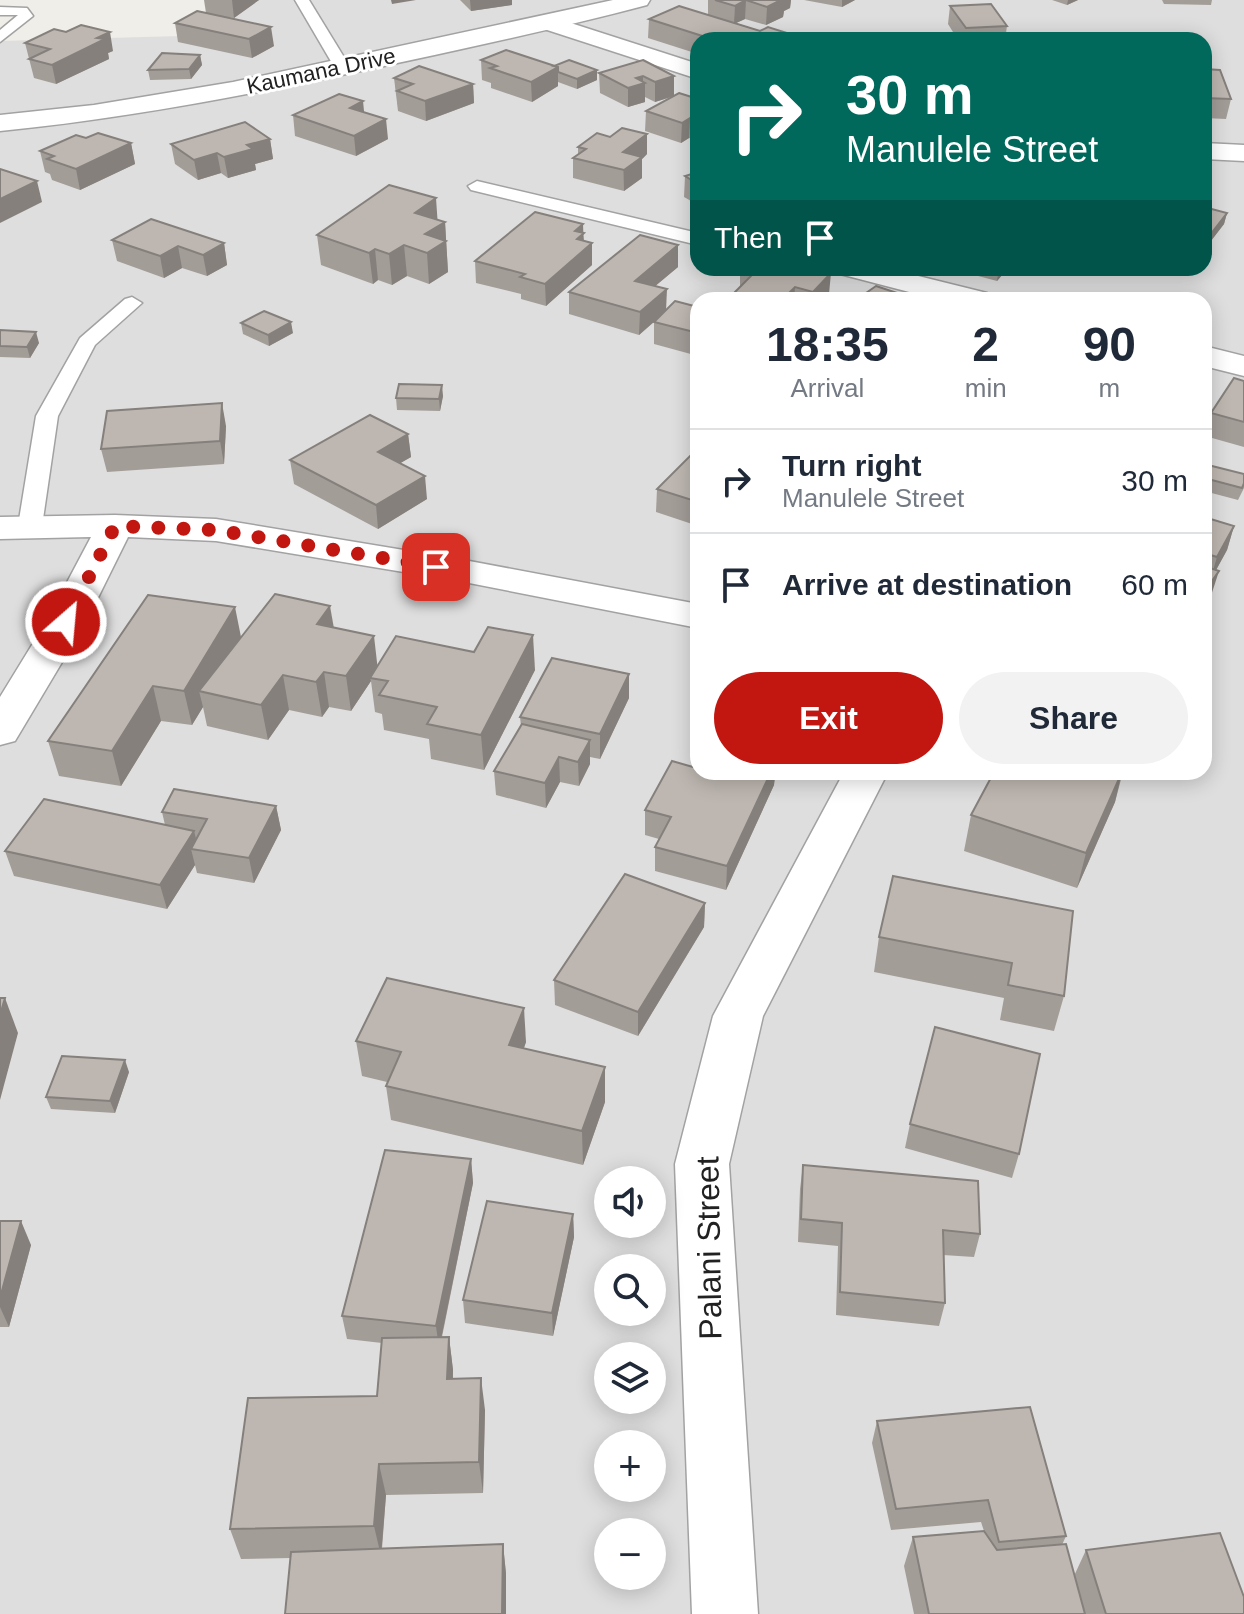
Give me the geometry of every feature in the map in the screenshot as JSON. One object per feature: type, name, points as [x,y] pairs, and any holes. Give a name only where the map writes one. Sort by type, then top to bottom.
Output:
[{"type":"street","name":"Kaumana Drive","points":[[0,123],[131,109],[549,23],[639,0]]},
{"type":"street","points":[[549,23],[690,69]]},
{"type":"street","points":[[1212,151],[1244,153]]},
{"type":"street","points":[[882,276],[945,292]]},
{"type":"street","points":[[1212,358],[1244,366]]},
{"type":"street","points":[[15,527],[115,526],[216,530],[464,571],[690,614]]},
{"type":"street","points":[[0,731],[66,622],[115,526]]},
{"type":"street","name":"Palani Street","points":[[725,1614],[702,1164],[738,1016],[862,780]]},
{"type":"lane","points":[[302,0],[342,67]]},
{"type":"lane","points":[[0,11],[22,11],[26,16],[0,37]]},
{"type":"lane","points":[[477,186],[690,237]]},
{"type":"lane","points":[[15,527],[47,416],[87,342],[132,303]]},
{"type":"shaded area","points":[[228,0],[1244,0],[1244,1614],[0,1614],[0,41],[180,36]]},
{"type":"building","points":[[715,0],[746,0],[735,6]]},
{"type":"building","points":[[746,0],[781,0],[767,7]]},
{"type":"building","points":[[991,4],[1007,26],[966,28],[950,6]]},
{"type":"building","points":[[679,6],[760,31],[768,27],[784,32],[690,32],[649,19]]},
{"type":"building","points":[[197,11],[271,27],[249,39],[175,23]]},
{"type":"building","points":[[81,25],[110,32],[97,38],[105,39],[52,65],[29,59],[50,49],[25,43],[54,29],[66,32]]},
{"type":"building","points":[[506,50],[558,67],[531,82],[490,68],[497,66],[481,60]]},
{"type":"building","points":[[162,53],[200,55],[189,69],[148,70]]},
{"type":"building","points":[[569,60],[597,70],[577,79],[558,72],[558,67],[554,66]]},
{"type":"building","points":[[643,60],[674,76],[655,82],[643,76],[636,78],[645,83],[628,88],[599,73]]},
{"type":"building","points":[[419,66],[473,84],[425,101],[397,91],[413,84],[394,78]]},
{"type":"building","points":[[1212,70],[1220,70],[1231,99],[1212,98]]},
{"type":"building","points":[[679,93],[690,96],[690,118],[682,123],[646,111]]},
{"type":"building","points":[[339,94],[363,101],[350,108],[386,119],[354,136],[293,115]]},
{"type":"building","points":[[245,122],[270,139],[247,145],[253,149],[224,157],[217,153],[194,160],[171,144]]},
{"type":"building","points":[[622,128],[647,134],[623,152],[642,157],[624,170],[573,158],[586,149],[578,147],[597,133],[610,137]]},
{"type":"building","points":[[98,133],[131,143],[76,169],[47,159],[54,156],[40,151],[76,135],[86,138]]},
{"type":"building","points":[[0,169],[37,181],[0,199]]},
{"type":"building","points":[[389,185],[436,198],[415,213],[445,222],[425,234],[446,241],[427,253],[404,245],[389,254],[375,249],[369,253],[317,235]]},
{"type":"building","points":[[1212,209],[1227,213],[1212,232]]},
{"type":"building","points":[[535,212],[583,224],[575,231],[584,233],[577,239],[592,243],[545,284],[520,277],[525,274],[475,261]]},
{"type":"building","points":[[151,219],[224,243],[203,255],[178,246],[160,256],[112,240]]},
{"type":"building","points":[[640,235],[678,245],[635,281],[667,289],[640,312],[569,292]]},
{"type":"building","points":[[751,276],[828,276],[813,292],[795,287],[790,292],[735,292]]},
{"type":"building","points":[[876,286],[894,292],[867,292]]},
{"type":"building","points":[[675,301],[690,305],[690,331],[654,322]]},
{"type":"building","points":[[264,311],[291,322],[268,335],[241,323]]},
{"type":"building","points":[[0,330],[36,332],[27,347],[0,346]]},
{"type":"building","points":[[1234,378],[1244,381],[1244,422],[1212,411]]},
{"type":"building","points":[[399,384],[442,385],[439,399],[396,398]]},
{"type":"building","points":[[222,403],[220,441],[101,449],[107,411]]},
{"type":"building","points":[[370,415],[408,434],[378,452],[425,476],[376,505],[290,460]]},
{"type":"building","points":[[690,456],[690,499],[657,489]]},
{"type":"building","points":[[1212,466],[1244,474],[1242,488],[1212,480]]},
{"type":"building","points":[[1212,519],[1234,526],[1217,557],[1212,555]]},
{"type":"building","points":[[1212,569],[1219,571],[1212,581]]},
{"type":"building","points":[[275,594],[330,606],[317,624],[374,636],[346,676],[324,672],[316,682],[283,675],[261,705],[199,691]]},
{"type":"building","points":[[148,595],[235,607],[184,691],[153,686],[112,751],[48,741]]},
{"type":"building","points":[[488,627],[533,635],[481,735],[427,724],[437,707],[379,695],[388,681],[370,678],[396,636],[474,652]]},
{"type":"building","points":[[552,658],[629,674],[600,734],[520,717]]},
{"type":"building","points":[[522,724],[590,740],[578,762],[559,757],[545,783],[494,771]]},
{"type":"building","points":[[672,761],[690,766],[690,780],[767,780],[727,866],[655,847],[671,817],[645,810]]},
{"type":"building","points":[[990,780],[1118,780],[1086,853],[971,815]]},
{"type":"building","points":[[174,789],[276,806],[249,858],[191,849],[207,819],[162,812]]},
{"type":"building","points":[[44,799],[194,831],[160,885],[5,851]]},
{"type":"building","points":[[625,874],[705,903],[638,1012],[554,980]]},
{"type":"building","points":[[893,876],[1073,911],[1064,996],[1008,985],[1012,963],[879,937]]},
{"type":"building","points":[[387,978],[524,1008],[509,1045],[605,1067],[582,1131],[386,1086],[401,1052],[356,1041]]},
{"type":"building","points":[[0,998],[5,998],[0,1015]]},
{"type":"building","points":[[935,1027],[1040,1054],[1019,1154],[910,1124]]},
{"type":"building","points":[[62,1056],[125,1060],[110,1101],[46,1097]]},
{"type":"building","points":[[385,1150],[471,1159],[436,1326],[342,1316]]},
{"type":"building","points":[[803,1165],[978,1181],[980,1234],[943,1230],[945,1303],[840,1292],[842,1223],[801,1219]]},
{"type":"building","points":[[487,1201],[573,1214],[552,1313],[463,1300]]},
{"type":"building","points":[[0,1221],[21,1221],[0,1298]]},
{"type":"building","points":[[449,1337],[447,1379],[481,1378],[479,1462],[379,1464],[374,1526],[230,1529],[248,1398],[377,1396],[382,1338]]},
{"type":"building","points":[[1030,1407],[1066,1536],[999,1542],[988,1500],[896,1509],[877,1421]]},
{"type":"building","points":[[984,1531],[997,1550],[1066,1544],[1085,1614],[929,1614],[913,1537]]},
{"type":"building","points":[[1220,1533],[1244,1597],[1244,1614],[1106,1614],[1086,1550]]},
{"type":"building","points":[[503,1544],[502,1614],[285,1614],[291,1552]]},
{"type":"route","points":[[66,622],[115,526],[216,530],[436,567]]}]
